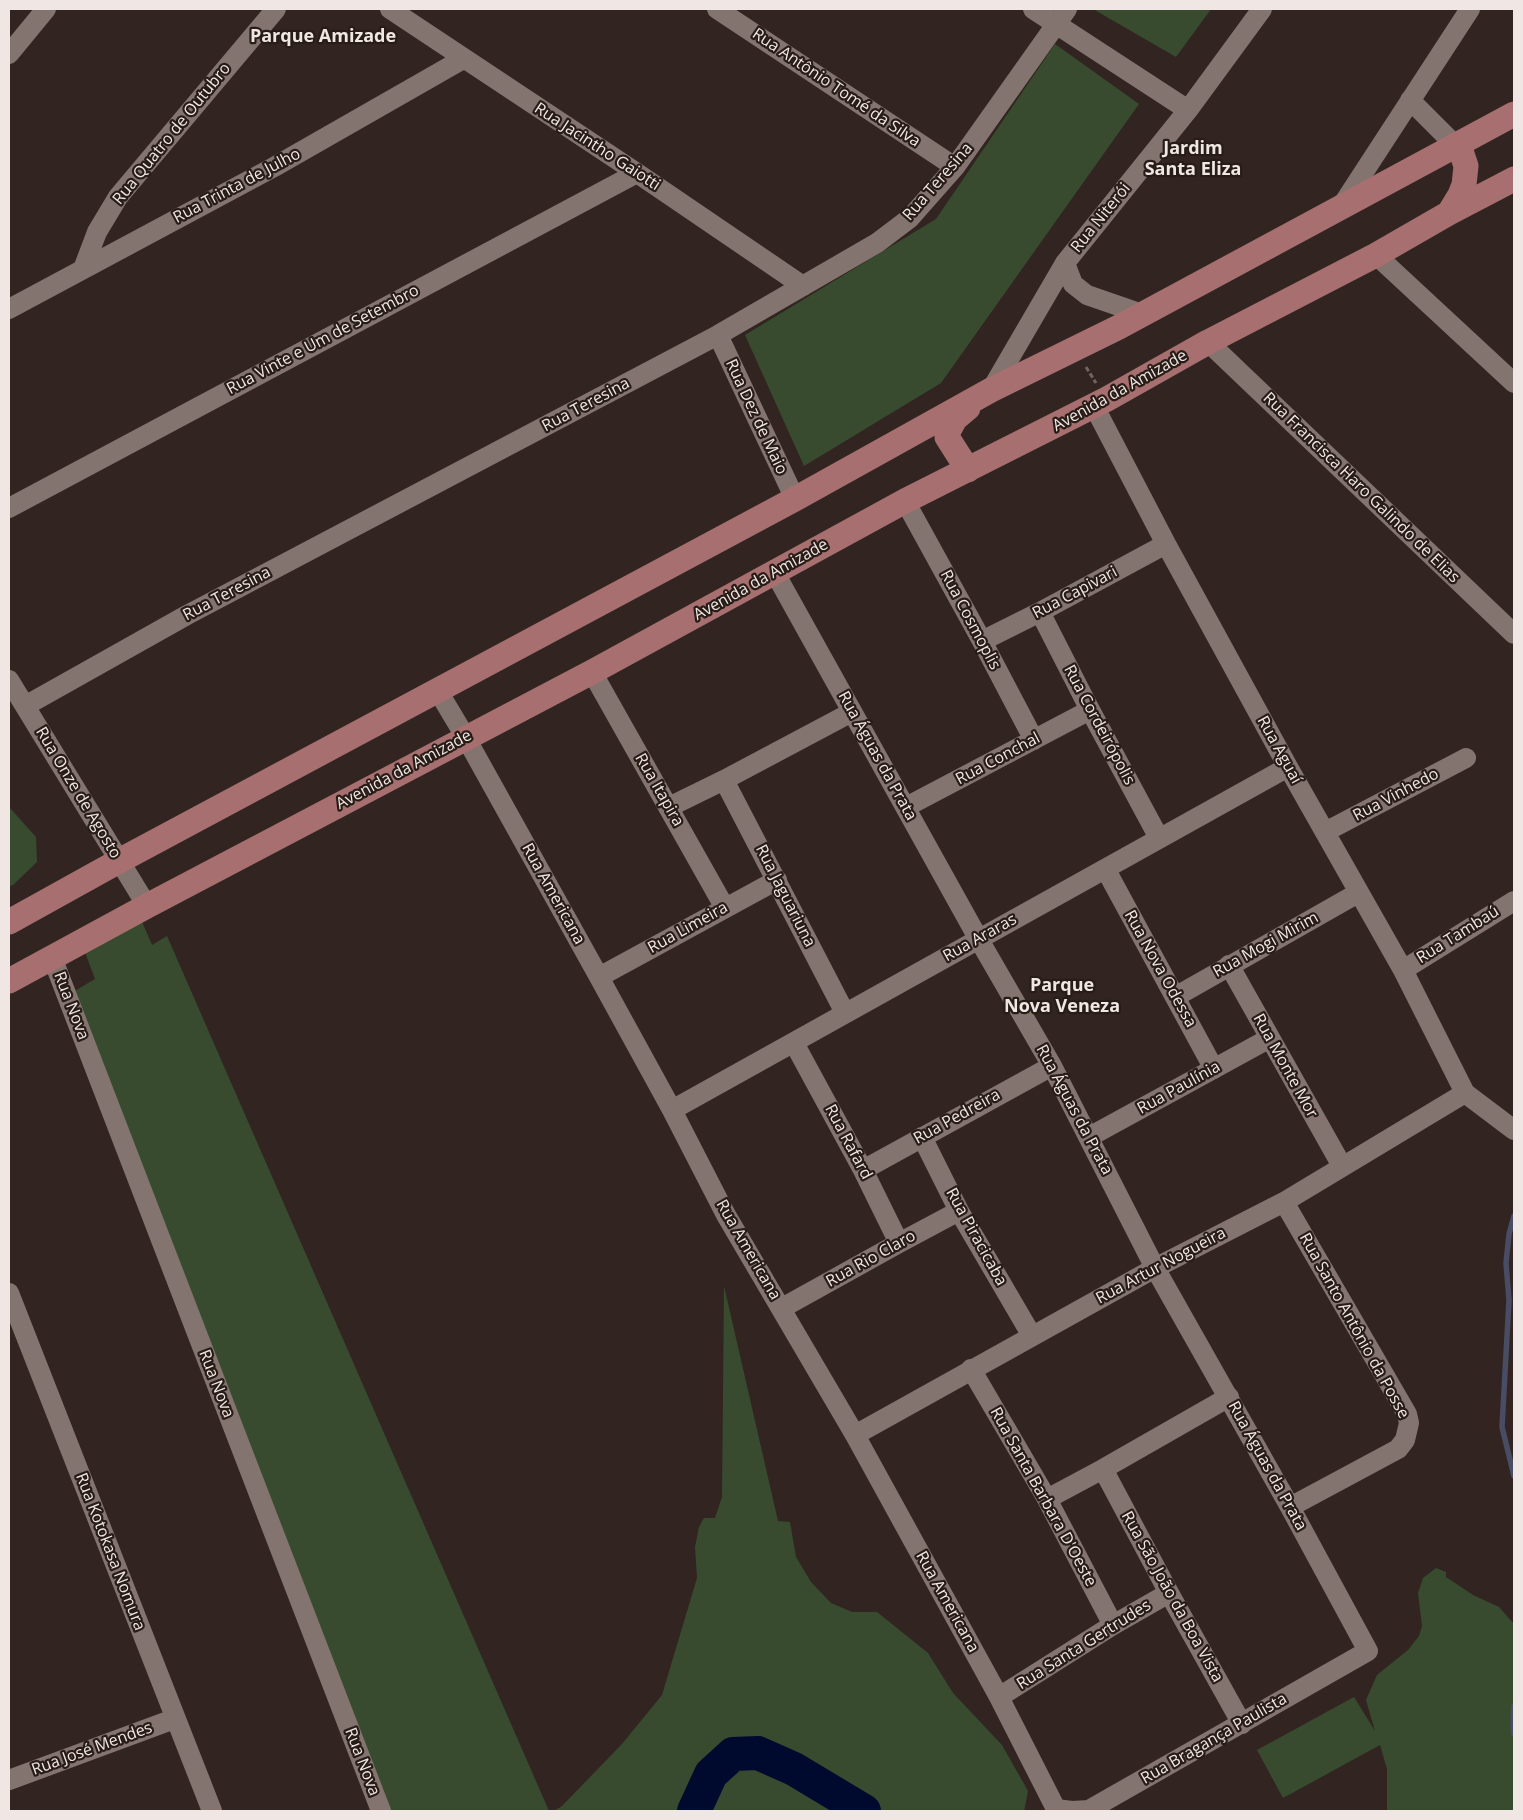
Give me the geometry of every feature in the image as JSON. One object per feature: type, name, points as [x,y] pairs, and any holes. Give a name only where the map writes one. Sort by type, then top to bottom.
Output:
[{"type":"main road","points":[[9,922],[119,861],[795,499],[991,390],[1075,350],[1514,114]]},
{"type":"main road","points":[[1449,213],[1460,195],[1466,166],[1462,154],[1455,145]]},
{"type":"main road","name":"Avenida da Amizade","points":[[9,981],[147,906],[592,672],[905,501],[1100,403],[1208,342],[1376,255],[1449,213],[1514,179]]},
{"type":"main road","points":[[968,470],[947,437],[949,430],[955,419],[991,390]]},
{"type":"street","points":[[9,54],[46,9]]},
{"type":"street","name":"Rua Quatro de Outubro","points":[[83,269],[97,232],[118,197],[276,9]]},
{"type":"street","name":"Rua Jacintho Gaiotti","points":[[390,9],[463,59],[637,172],[803,286]]},
{"type":"street","name":"Rua Antônio Tomé da Silva","points":[[717,9],[955,167]]},
{"type":"street","points":[[1033,9],[1062,17],[1188,110]]},
{"type":"street","name":"Rua Niterói","points":[[991,390],[1064,263],[1188,110],[1262,9]]},
{"type":"street","points":[[1341,207],[1470,9]]},
{"type":"street","name":"Rua Teresina","points":[[25,706],[187,615],[718,335],[878,243],[910,218],[955,167],[1062,17]]},
{"type":"street","name":"Rua Trinta de Julho","points":[[9,309],[274,167],[463,59]]},
{"type":"street","points":[[1410,100],[1455,145]]},
{"type":"street","name":"Rua Vinte e Um de Setembro","points":[[9,508],[637,172]]},
{"type":"street","points":[[1376,255],[1514,383]]},
{"type":"street","points":[[1064,263],[1073,284],[1087,295],[1142,314]]},
{"type":"street","name":"Rua Dez de Maio","points":[[718,335],[795,499]]},
{"type":"street","name":"Rua Francisca Haro Galindo de Elias","points":[[1208,342],[1514,634]]},
{"type":"street","name":"Rua Aguaí","points":[[1100,403],[1166,544],[1402,970],[1465,1093]]},
{"type":"street","name":"Rua Cosmoplis","points":[[905,501],[1034,740]]},
{"type":"street","name":"Rua Capivari","points":[[982,641],[1166,544]]},
{"type":"street","name":"Rua Águas da Prata","points":[[775,573],[978,938],[1052,1066],[1155,1268],[1229,1397],[1368,1651]]},
{"type":"street","name":"Rua Cordeirópolis","points":[[1040,612],[1159,838]]},
{"type":"street","name":"Rua Itapira","points":[[592,672],[725,908]]},
{"type":"street","name":"Rua Onze de Agosto","points":[[9,680],[147,906]]},
{"type":"street","name":"Rua Americana","points":[[438,691],[599,977],[672,1110],[726,1215],[855,1435],[999,1697],[1056,1809]]},
{"type":"street","name":"Rua Conchal","points":[[906,807],[1090,710]]},
{"type":"street","points":[[669,807],[852,712]]},
{"type":"street","name":"Rua Vinhedo","points":[[1325,832],[1466,758]]},
{"type":"street","name":"Rua Araras","points":[[672,1110],[1288,767]]},
{"type":"street","name":"Rua Jaguariuna","points":[[724,780],[845,1013]]},
{"type":"street","name":"Rua Nova Odessa","points":[[1106,870],[1214,1069]]},
{"type":"street","name":"Rua Limeira","points":[[599,977],[777,880]]},
{"type":"street","name":"Rua Mogi Mirim","points":[[1175,998],[1358,893]]},
{"type":"street","name":"Rua Tambaú","points":[[1402,970],[1514,900]]},
{"type":"street","name":"Rua Nova","points":[[52,957],[381,1811]]},
{"type":"street","name":"Rua Monte Mor","points":[[1230,965],[1342,1166]]},
{"type":"street","name":"Rua Paulínia","points":[[1089,1138],[1270,1038]]},
{"type":"street","name":"Rua Rafard","points":[[794,1043],[863,1170],[899,1242]]},
{"type":"street","name":"Rua Pedreira","points":[[863,1170],[1052,1066]]},
{"type":"street","points":[[1465,1093],[1514,1130]]},
{"type":"street","name":"Rua Artur Nogueira","points":[[855,1435],[1155,1268],[1284,1202],[1465,1093]]},
{"type":"street","name":"Rua Piracicaba","points":[[922,1136],[960,1211],[1032,1336]]},
{"type":"street","name":"Rua Santo Antônio da Posse","points":[[1284,1202],[1407,1414],[1409,1423],[1405,1440],[1398,1449],[1290,1507]]},
{"type":"street","name":"Rua Rio Claro","points":[[782,1308],[899,1242],[960,1211]]},
{"type":"street","name":"Rua Kotokasa Nomura","points":[[9,1293],[174,1719],[212,1811]]},
{"type":"street","name":"Rua Santa Barbara D'Oeste","points":[[971,1369],[1047,1499],[1113,1625]]},
{"type":"street","points":[[1047,1499],[1229,1397]]},
{"type":"street","name":"Rua São João da Boa Vista","points":[[1103,1469],[1242,1724]]},
{"type":"street","name":"Rua Santa Gertrudes","points":[[999,1697],[1113,1625],[1169,1593]]},
{"type":"street","name":"Rua Bragança Paulista","points":[[1056,1809],[1072,1811],[1089,1810],[1368,1651]]},
{"type":"street","name":"Rua José Mendes","points":[[9,1780],[174,1719]]},
{"type":"path","points":[[1075,350],[1100,403]]},
{"type":"green space","points":[[1093,9],[1211,9],[1176,57]]},
{"type":"green space","points":[[1055,44],[1139,104],[941,383],[804,466],[745,335],[936,219]]},
{"type":"green space","points":[[9,807],[36,837],[37,862],[13,885],[9,886]]},
{"type":"green space","points":[[140,917],[152,945],[167,936],[549,1811],[387,1811],[73,992],[95,979],[82,944]]},
{"type":"green space","points":[[724,1286],[778,1521],[790,1522],[796,1557],[811,1582],[831,1603],[852,1612],[877,1612],[928,1653],[953,1693],[1002,1745],[1028,1791],[1024,1811],[554,1811],[562,1806],[622,1744],[662,1695],[697,1578],[695,1547],[699,1527],[704,1518],[715,1518],[722,1497]]},
{"type":"green space","points":[[1436,1568],[1446,1572],[1446,1577],[1473,1595],[1499,1607],[1514,1624],[1514,1811],[1387,1811],[1387,1769],[1380,1745],[1283,1798],[1257,1750],[1354,1697],[1375,1731],[1366,1700],[1377,1675],[1408,1650],[1419,1636],[1422,1626],[1418,1593],[1423,1578]]},
{"type":"waterway","points":[[1514,1216],[1509,1234],[1506,1263],[1509,1300],[1502,1427],[1514,1476]]},
{"type":"waterway","points":[[1514,1706],[1514,1734]]},
{"type":"waterway","points":[[694,1811],[711,1774],[733,1754],[758,1753],[794,1769],[864,1811]]},
{"type":"district","name":"Parque Amizade","points":[[323,37]]},
{"type":"district","name":"Jardim Santa Eliza","points":[[1193,159]]},
{"type":"district","name":"Parque Nova Veneza","points":[[1062,996]]}]
